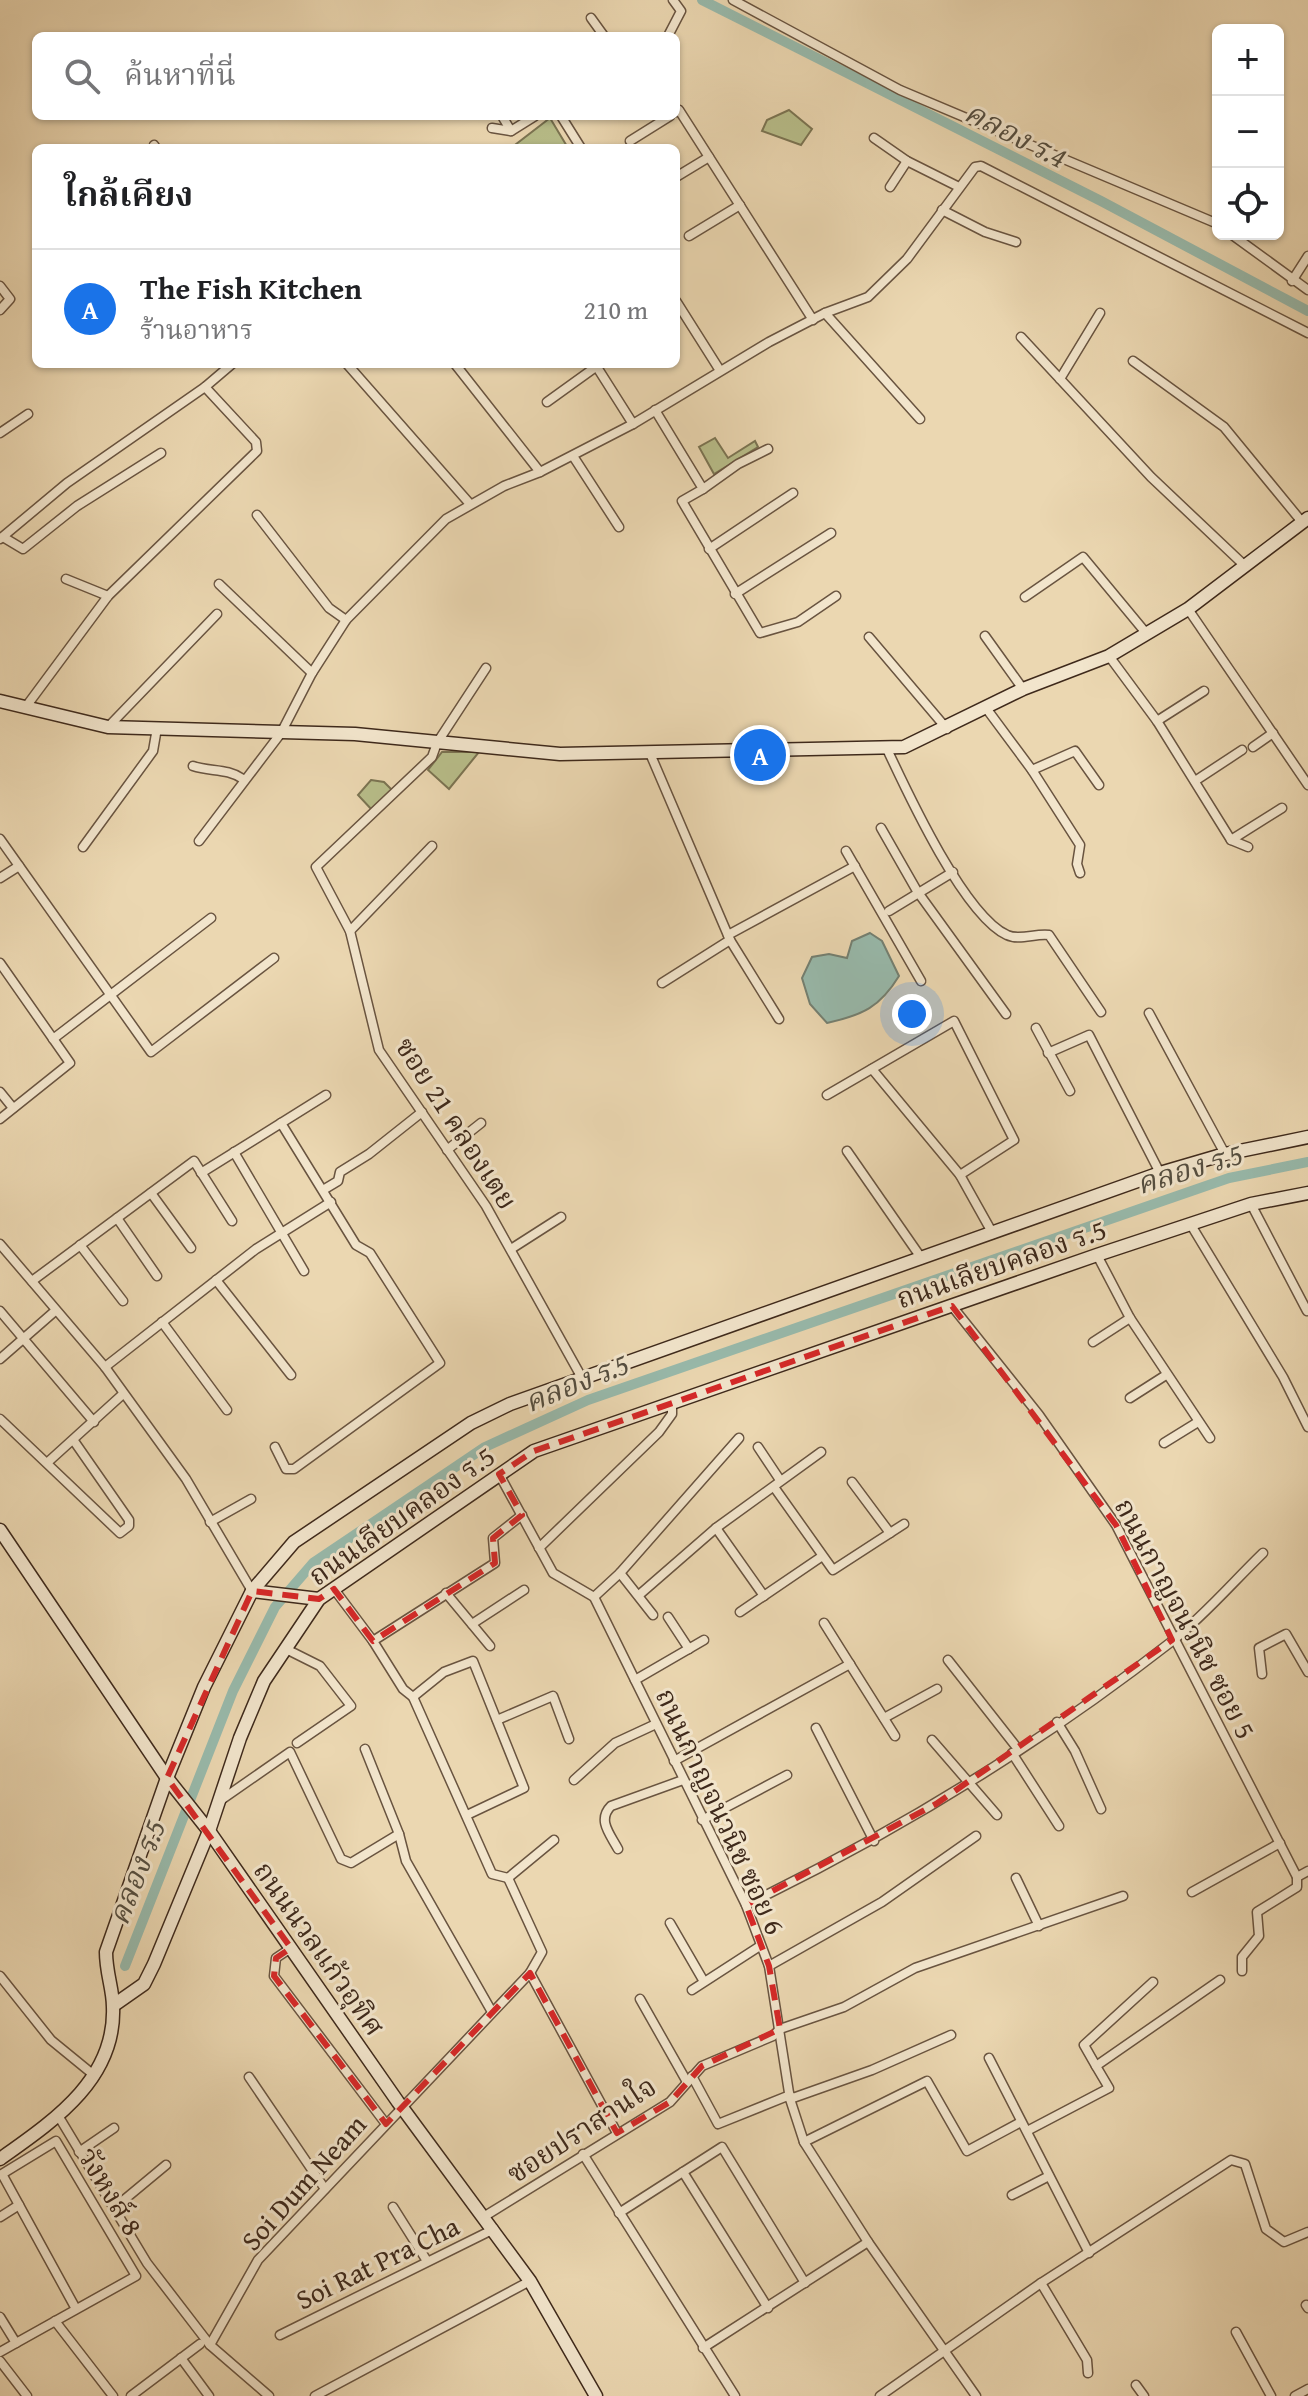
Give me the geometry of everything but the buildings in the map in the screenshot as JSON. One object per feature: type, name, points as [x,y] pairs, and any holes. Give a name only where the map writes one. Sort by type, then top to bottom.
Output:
[{"type":"street","points":[[670,32],[681,11],[673,0]]},
{"type":"street","points":[[733,0],[900,90],[1212,221]]},
{"type":"street","points":[[591,18],[601,32]]},
{"type":"street","points":[[680,112],[813,320]]},
{"type":"street","points":[[504,120],[511,131]]},
{"type":"street","points":[[492,128],[511,131],[529,120]]},
{"type":"street","points":[[564,120],[578,144]]},
{"type":"street","points":[[630,141],[664,120]]},
{"type":"street","points":[[874,138],[907,161],[959,187]]},
{"type":"street","points":[[680,175],[709,157]]},
{"type":"street","points":[[890,187],[907,161]]},
{"type":"street","points":[[199,841],[243,779],[281,733],[312,673],[346,620],[446,519],[470,504],[633,424],[702,384],[719,369],[825,313],[868,297],[907,259],[972,169],[981,166],[1308,333]]},
{"type":"street","points":[[689,236],[740,205]]},
{"type":"street","points":[[942,210],[985,232],[1016,242]]},
{"type":"street","points":[[1239,240],[1308,290]]},
{"type":"street","points":[[1292,281],[1308,256]]},
{"type":"street","points":[[0,286],[10,299],[0,310]]},
{"type":"street","points":[[680,307],[719,369]]},
{"type":"street","points":[[825,313],[920,419]]},
{"type":"street","points":[[1060,379],[1100,313]]},
{"type":"street","points":[[1021,337],[1151,477],[1244,565]]},
{"type":"street","points":[[0,701],[108,727],[355,734],[560,754],[649,750],[681,754],[800,747],[904,747],[947,729],[1023,689],[1109,656],[1188,609],[1305,520],[1224,427],[1133,361]]},
{"type":"street","points":[[161,453],[77,506],[23,549],[1,538],[67,483],[205,387],[227,368]]},
{"type":"street","points":[[351,368],[470,504]]},
{"type":"street","points":[[458,368],[540,472]]},
{"type":"street","points":[[547,402],[592,368]]},
{"type":"street","points":[[598,368],[633,424]]},
{"type":"street","points":[[25,708],[108,596],[257,451],[256,442],[205,387]]},
{"type":"street","points":[[655,410],[703,489]]},
{"type":"street","points":[[0,433],[28,414]]},
{"type":"street","points":[[768,449],[738,464],[682,501],[760,633],[798,622],[836,596]]},
{"type":"street","points":[[573,456],[619,527]]},
{"type":"street","points":[[709,549],[793,493]]},
{"type":"street","points":[[257,515],[329,608],[346,620]]},
{"type":"street","points":[[735,594],[831,533]]},
{"type":"street","points":[[1025,597],[1083,557],[1146,633]]},
{"type":"street","points":[[66,579],[108,596]]},
{"type":"street","points":[[219,584],[312,673]]},
{"type":"street","points":[[1188,609],[1308,785]]},
{"type":"street","points":[[108,727],[217,614]]},
{"type":"street","points":[[985,636],[1023,689]]},
{"type":"street","points":[[869,637],[947,729]]},
{"type":"street","points":[[1109,656],[1157,721],[1231,840],[1248,847]]},
{"type":"street","points":[[437,743],[486,668]]},
{"type":"street","points":[[1157,721],[1204,691]]},
{"type":"street","points":[[986,708],[1032,770],[1080,845],[1077,864],[1080,873]]},
{"type":"street","points":[[83,847],[153,751],[157,728]]},
{"type":"street","points":[[1253,747],[1273,733]]},
{"type":"street","name":"ซอย 21 คลองเตย","points":[[437,743],[432,757],[403,787],[316,867],[350,931],[379,1050],[511,1249],[582,1378]]},
{"type":"street","points":[[887,749],[953,872],[981,917],[1010,937],[1043,934],[1056,941],[1101,1012]]},
{"type":"street","points":[[649,750],[729,937],[779,1019]]},
{"type":"street","points":[[1195,781],[1242,750]]},
{"type":"street","points":[[1032,770],[1075,751],[1099,785]]},
{"type":"street","points":[[193,766],[207,771],[231,771],[243,779]]},
{"type":"street","points":[[1231,840],[1282,808]]},
{"type":"street","points":[[881,828],[917,891],[1006,1014]]},
{"type":"street","points":[[0,839],[151,1052],[274,958]]},
{"type":"street","points":[[350,931],[432,846]]},
{"type":"street","points":[[846,851],[921,981]]},
{"type":"street","points":[[0,878],[19,866]]},
{"type":"street","points":[[662,983],[729,937],[855,866]]},
{"type":"street","points":[[889,911],[917,891],[953,872]]},
{"type":"street","points":[[53,1039],[211,918]]},
{"type":"street","points":[[0,963],[70,1063],[0,1119]]},
{"type":"street","points":[[1149,1013],[1225,1154]]},
{"type":"street","points":[[827,1095],[954,1021],[1014,1140],[960,1175]]},
{"type":"street","points":[[1036,1028],[1070,1091]]},
{"type":"street","points":[[1048,1053],[1089,1035],[1160,1173]]},
{"type":"street","points":[[872,1069],[960,1175],[993,1234]]},
{"type":"street","points":[[0,1092],[13,1108]]},
{"type":"street","points":[[201,1173],[326,1095]]},
{"type":"street","points":[[323,1190],[338,1181],[340,1172],[422,1112]]},
{"type":"street","points":[[275,1447],[286,1469],[294,1469],[440,1363],[370,1253],[356,1245],[281,1123]]},
{"type":"street","points":[[447,1150],[481,1123]]},
{"type":"street","name":"ถนนเลียบคลอง ร.5","points":[[1308,1137],[1225,1154],[1160,1173],[510,1404],[471,1423],[294,1542],[252,1591],[204,1687],[167,1778],[106,1952],[106,1980],[114,2005],[144,1984],[209,1831],[264,1681],[319,1599],[499,1474],[534,1451],[1097,1255],[1251,1204],[1308,1193]]},
{"type":"street","points":[[847,1151],[922,1259]]},
{"type":"street","points":[[234,1152],[304,1271]]},
{"type":"street","points":[[32,1281],[194,1161],[232,1221]]},
{"type":"street","points":[[151,1193],[191,1248]]},
{"type":"street","points":[[105,1367],[216,1280],[331,1202]]},
{"type":"street","points":[[1251,1204],[1307,1311]]},
{"type":"street","points":[[511,1249],[561,1217]]},
{"type":"street","points":[[117,1218],[157,1276]]},
{"type":"street","points":[[1191,1225],[1283,1377],[1308,1427]]},
{"type":"street","points":[[0,1244],[105,1367],[186,1479],[252,1591],[319,1599]]},
{"type":"street","points":[[80,1245],[123,1301]]},
{"type":"street","points":[[1097,1255],[1130,1318],[1210,1438]]},
{"type":"street","points":[[216,1280],[291,1375]]},
{"type":"street","name":"ถนนกาญจนวนิช ซอย 5","points":[[952,1306],[1039,1415],[1116,1525],[1172,1640],[1297,1877]]},
{"type":"street","points":[[0,1311],[94,1422]]},
{"type":"street","points":[[0,1359],[55,1311]]},
{"type":"street","points":[[1093,1342],[1130,1318]]},
{"type":"street","points":[[162,1322],[227,1410]]},
{"type":"street","points":[[1130,1398],[1166,1375]]},
{"type":"street","points":[[48,1462],[123,1394]]},
{"type":"street","points":[[539,1548],[659,1432],[672,1414],[672,1403]]},
{"type":"street","points":[[0,1419],[120,1533],[126,1530],[129,1520],[74,1441]]},
{"type":"street","points":[[1164,1443],[1198,1422]]},
{"type":"street","points":[[499,1474],[553,1573],[594,1597],[620,1573],[739,1438]]},
{"type":"street","points":[[758,1447],[829,1568],[839,1569],[904,1524]]},
{"type":"street","points":[[639,1595],[716,1528],[821,1452]]},
{"type":"street","points":[[852,1482],[890,1533]]},
{"type":"street","points":[[210,1522],[251,1499]]},
{"type":"street","points":[[373,1641],[495,1563],[493,1538],[522,1515]]},
{"type":"street","points":[[716,1528],[764,1596]]},
{"type":"street","name":"ถนนนวลแก้วอุทิศ","points":[[0,1530],[167,1778],[209,1831],[402,2107],[530,2281],[596,2396]]},
{"type":"street","points":[[746,1905],[874,1841],[1015,1751],[1172,1640],[1263,1553]]},
{"type":"street","points":[[740,1612],[821,1557]]},
{"type":"street","points":[[620,1573],[653,1615]]},
{"type":"street","points":[[334,1589],[373,1641],[403,1689],[413,1697],[492,1874],[508,1878]]},
{"type":"street","points":[[472,1624],[524,1590]]},
{"type":"street","points":[[446,1593],[490,1646]]},
{"type":"street","name":"ถนนกาญจนวนิช ซอย 6","points":[[594,1597],[746,1905],[769,1966],[790,2097],[804,2142],[868,2242],[976,2396]]},
{"type":"street","points":[[668,1617],[689,1649]]},
{"type":"street","points":[[824,1623],[895,1736]]},
{"type":"street","points":[[1262,1674],[1259,1648],[1286,1634],[1308,1672]]},
{"type":"street","points":[[635,1680],[704,1640]]},
{"type":"street","points":[[286,1649],[320,1666],[351,1706],[297,1743]]},
{"type":"street","points":[[948,1660],[1015,1751],[1059,1826]]},
{"type":"street","points":[[413,1697],[444,1672],[473,1661],[524,1788],[467,1815]]},
{"type":"street","points":[[674,1761],[850,1664]]},
{"type":"street","points":[[884,1718],[937,1689]]},
{"type":"street","points":[[497,1720],[553,1696],[569,1739]]},
{"type":"street","points":[[1057,1722],[1075,1751],[1101,1809]]},
{"type":"street","points":[[574,1780],[615,1743],[656,1724]]},
{"type":"street","points":[[816,1728],[874,1841]]},
{"type":"street","points":[[932,1740],[997,1815]]},
{"type":"street","points":[[365,1749],[399,1834],[406,1861],[492,2012]]},
{"type":"street","points":[[220,1801],[290,1752],[341,1859],[351,1863],[399,1834]]},
{"type":"street","points":[[702,1820],[787,1775]]},
{"type":"street","points":[[618,1849],[603,1821],[605,1812],[611,1806],[683,1780]]},
{"type":"street","points":[[769,1966],[882,1902],[976,1836]]},
{"type":"street","points":[[508,1878],[554,1840]]},
{"type":"street","points":[[1192,1892],[1280,1843]]},
{"type":"street","points":[[1242,1971],[1242,1957],[1259,1936],[1257,1912],[1297,1887],[1297,1877],[1308,1871]]},
{"type":"street","points":[[508,1878],[542,1952],[530,1973],[617,2133]]},
{"type":"street","points":[[1016,1878],[1039,1926]]},
{"type":"street","name":"ซอยปราสานใจ","points":[[485,2216],[670,2102],[702,2066],[773,2036],[780,2029],[844,2007],[915,1968],[1123,1896]]},
{"type":"street","points":[[670,1923],[703,1980]]},
{"type":"street","points":[[692,1990],[703,1980],[760,1946]]},
{"type":"street","points":[[291,1948],[276,1958],[274,1976],[386,2124]]},
{"type":"street","name":"Soi Dum Neam","points":[[205,2345],[258,2260],[530,1973]]},
{"type":"street","points":[[0,1976],[51,2040],[95,2076]]},
{"type":"street","points":[[1096,2066],[1220,1980]]},
{"type":"street","points":[[1027,2131],[1109,2088],[1084,2045],[1153,1982]]},
{"type":"street","points":[[640,1999],[718,2124],[872,2070],[951,2035]]},
{"type":"street","points":[[0,2159],[59,2117],[95,2076],[111,2037],[114,2005]]},
{"type":"street","points":[[989,2058],[1089,2253]]},
{"type":"street","points":[[249,2077],[325,2189]]},
{"type":"street","points":[[804,2142],[927,2081],[967,2151],[1021,2122]]},
{"type":"street","points":[[59,2117],[147,2263],[205,2345],[269,2396]]},
{"type":"street","points":[[79,2152],[114,2128]]},
{"type":"street","name":"วังหงส์ 8","points":[[2,2174],[56,2141],[136,2276],[76,2309]]},
{"type":"street","points":[[619,2213],[722,2147],[805,2283]]},
{"type":"street","points":[[583,2154],[733,2395]]},
{"type":"street","points":[[880,2396],[1041,2283],[1231,2160],[1245,2164],[1266,2229],[1284,2242],[1308,2232]]},
{"type":"street","points":[[113,2209],[166,2165]]},
{"type":"street","points":[[683,2172],[768,2308]]},
{"type":"street","points":[[0,2352],[76,2309],[2,2174]]},
{"type":"street","points":[[1012,2195],[1049,2176]]},
{"type":"street","points":[[0,2217],[19,2205]]},
{"type":"street","points":[[393,2207],[427,2261]]},
{"type":"street","name":"Soi Rat Pra Cha","points":[[280,2335],[494,2229]]},
{"type":"street","points":[[703,2348],[868,2242]]},
{"type":"street","points":[[315,2396],[530,2281]]},
{"type":"street","points":[[1041,2283],[1087,2360],[1088,2373]]},
{"type":"street","points":[[0,2317],[16,2343]]},
{"type":"street","points":[[55,2321],[113,2396]]},
{"type":"street","points":[[1236,2332],[1271,2396]]},
{"type":"street","points":[[131,2396],[181,2358],[205,2345]]},
{"type":"street","points":[[181,2358],[209,2396]]},
{"type":"street","points":[[0,2361],[27,2396]]},
{"type":"street","points":[[1136,2385],[1144,2396]]},
{"type":"street","points":[[1295,2396],[1308,2389]]},
{"type":"highlighted area","points":[[952,1306],[1116,1525],[1172,1640],[936,1804],[746,1905],[769,1966],[780,2029],[702,2066],[670,2102],[617,2133],[530,1973],[386,2124],[274,1976],[276,1958],[291,1948],[167,1778],[252,1591],[319,1599],[334,1589],[373,1641],[495,1563],[493,1538],[522,1515],[499,1474],[534,1451]]},
{"type":"green space","points":[[789,110],[812,129],[801,145],[762,131],[767,120]]},
{"type":"green space","points":[[551,120],[566,144],[516,144]]},
{"type":"green space","points":[[715,438],[728,458],[755,441],[758,447],[714,474],[699,447]]},
{"type":"green space","points":[[442,752],[479,752],[449,789],[428,770]]},
{"type":"green space","points":[[371,780],[384,782],[394,792],[373,811],[358,795]]},
{"type":"shaded area","points":[[870,933],[882,941],[899,976],[885,995],[869,1008],[851,1017],[827,1023],[810,1004],[802,978],[812,957],[829,954],[847,958],[852,941]]},
{"type":"waterway","name":"คลอง ร.4","points":[[702,0],[1101,201],[1308,311]]},
{"type":"waterway","name":"คลอง ร.5","points":[[125,1966],[233,1691],[275,1607],[313,1563],[485,1447],[588,1400],[1229,1178],[1308,1162]]},
{"type":"place","name":"The Fish Kitchen","points":[[760,755]]}]
